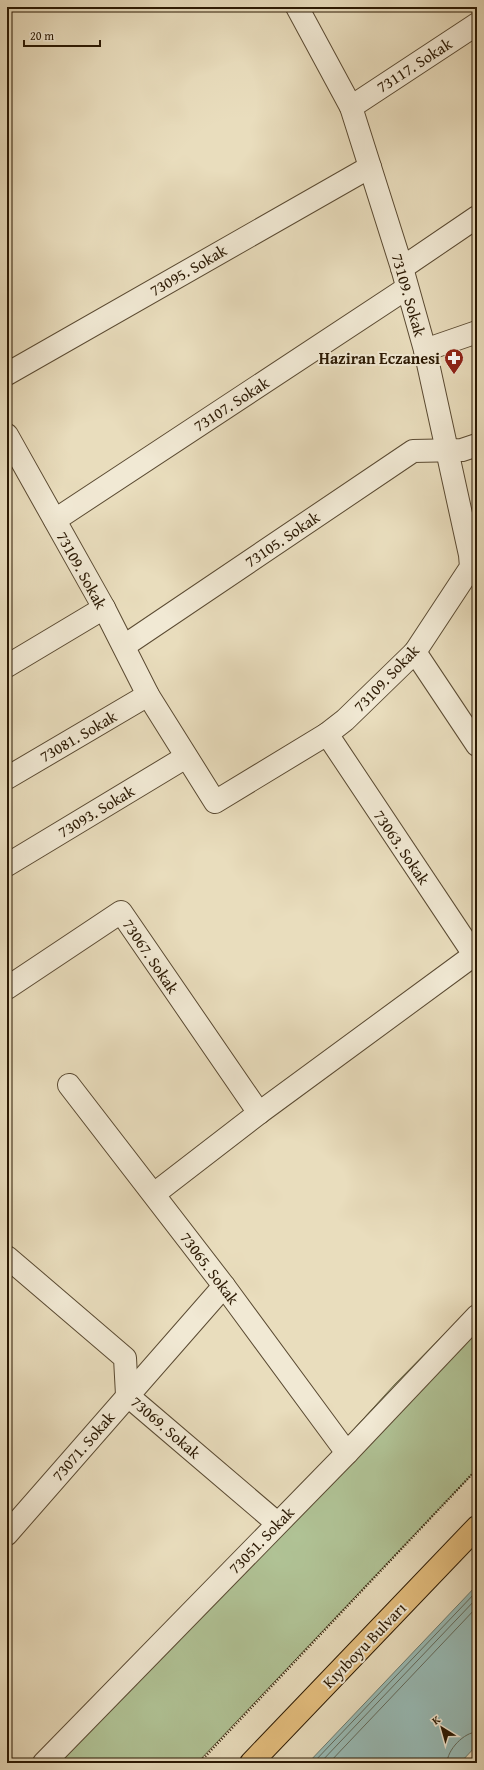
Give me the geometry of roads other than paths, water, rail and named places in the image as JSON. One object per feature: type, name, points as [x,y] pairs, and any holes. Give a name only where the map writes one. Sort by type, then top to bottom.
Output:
[{"type":"main road","name":"Kıyıboyu Bulvarı","points":[[251,1763],[477,1527]]},
{"type":"street","name":"73109. Sokak","points":[[7,435],[104,608],[148,695],[215,802],[327,734],[345,720],[415,652],[471,567],[473,554],[446,450],[425,350],[351,107],[297,7]]},
{"type":"street","name":"73117. Sokak","points":[[351,107],[477,24]]},
{"type":"street","name":"73095. Sokak","points":[[7,374],[370,167]]},
{"type":"street","name":"73107. Sokak","points":[[55,520],[404,278],[477,217]]},
{"type":"street","points":[[425,350],[477,332]]},
{"type":"street","name":"73105. Sokak","points":[[124,646],[413,452],[462,450],[477,445]]},
{"type":"street","points":[[7,666],[104,608]]},
{"type":"street","points":[[415,652],[477,745]]},
{"type":"street","name":"73081. Sokak","points":[[7,778],[148,695]]},
{"type":"street","name":"73063. Sokak","points":[[327,734],[476,957]]},
{"type":"street","name":"73093. Sokak","points":[[7,865],[186,757]]},
{"type":"street","name":"73067. Sokak","points":[[7,988],[121,912],[259,1114]]},
{"type":"street","points":[[154,1194],[259,1114],[476,957]]},
{"type":"street","name":"73065. Sokak","points":[[69,1086],[224,1286],[347,1453]]},
{"type":"street","name":"73069. Sokak","points":[[7,1257],[125,1358],[127,1395],[277,1522]]},
{"type":"street","name":"73071. Sokak","points":[[7,1534],[127,1395],[224,1286]]},
{"type":"street","name":"73051. Sokak","points":[[44,1763],[277,1522],[347,1453],[477,1316]]},
{"type":"water","points":[[477,1585],[477,1745],[460,1763],[308,1763]]},
{"type":"place","name":"Haziran Eczanesi","points":[[454,375]]}]
